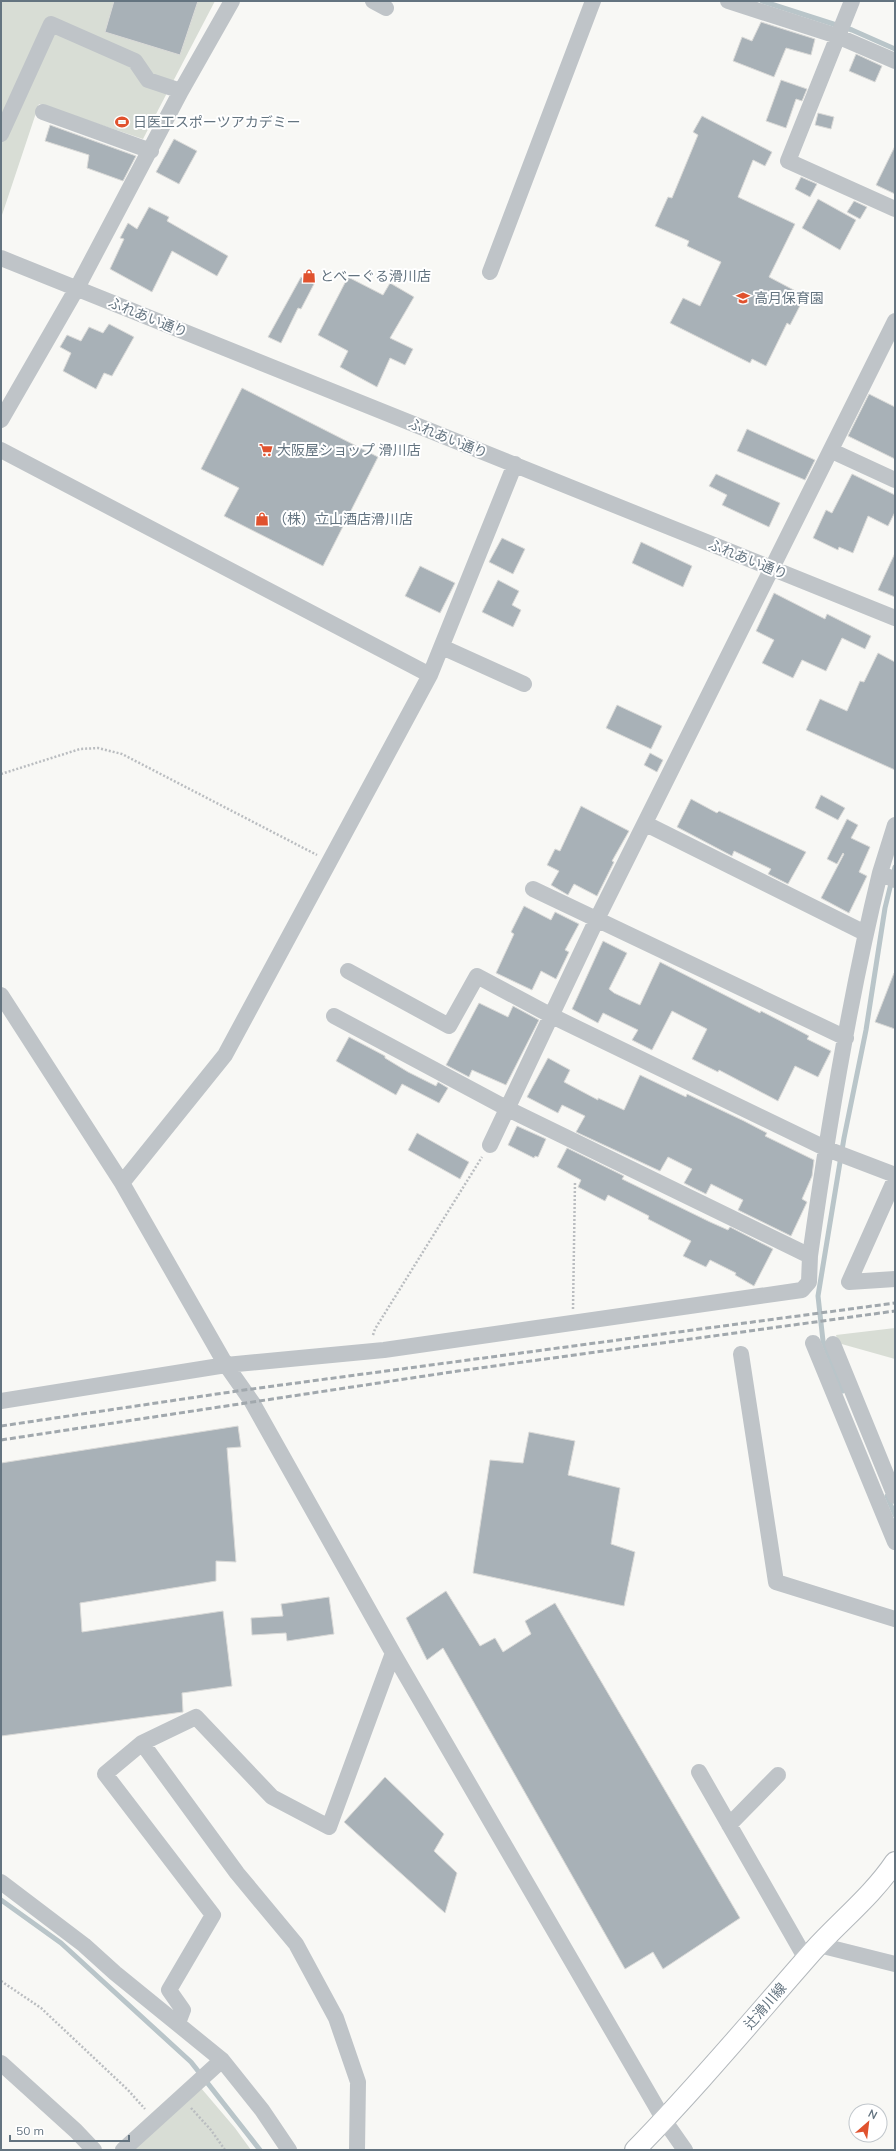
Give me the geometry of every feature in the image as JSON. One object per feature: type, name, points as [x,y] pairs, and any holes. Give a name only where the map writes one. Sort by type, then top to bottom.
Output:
[{"type":"main road","name":"辻滑川線","points":[[635,2150],[664,2120],[812,1952],[889,1878],[895,1862]]},
{"type":"street","points":[[1,420],[77,288],[151,151],[181,91],[232,1]]},
{"type":"street","points":[[490,272],[593,1]]},
{"type":"street","points":[[728,1],[837,36],[895,61]]},
{"type":"street","points":[[852,1],[788,161],[895,209]]},
{"type":"street","points":[[1,134],[51,24],[136,60],[148,80],[181,91]]},
{"type":"street","points":[[43,112],[151,151]]},
{"type":"street","name":"ふれあい通り","points":[[1,258],[895,618]]},
{"type":"street","points":[[490,1145],[597,920],[832,451],[895,321]]},
{"type":"street","points":[[1,450],[430,675]]},
{"type":"street","points":[[832,451],[895,480]]},
{"type":"street","points":[[122,1183],[225,1055],[430,675],[515,464]]},
{"type":"street","points":[[442,647],[524,684]]},
{"type":"street","points":[[646,824],[865,933]]},
{"type":"street","points":[[1,1401],[226,1365],[368,1352],[802,1290],[809,1282],[810,1256],[826,1149],[865,933],[888,877],[895,825]]},
{"type":"street","points":[[533,889],[846,1038]]},
{"type":"street","points":[[348,971],[449,1026],[477,976],[552,1016],[826,1149],[895,1175]]},
{"type":"street","points":[[1,995],[122,1183],[226,1365],[252,1402],[393,1653],[664,2120],[685,2150]]},
{"type":"street","points":[[334,1016],[508,1109],[810,1256]]},
{"type":"street","points":[[895,1179],[849,1282],[895,1278]]},
{"type":"street","points":[[813,1343],[895,1542]]},
{"type":"street","points":[[833,1344],[895,1496]]},
{"type":"street","points":[[741,1354],[776,1582],[895,1619]]},
{"type":"street","points":[[178,2023],[183,2010],[169,1990],[213,1915],[105,1774],[142,1743],[196,1717],[272,1797],[329,1827],[393,1653]]},
{"type":"street","points":[[142,1743],[237,1873],[296,1944],[336,2018],[358,2082],[357,2150]]},
{"type":"street","points":[[699,1772],[729,1825],[812,1952],[895,1964]]},
{"type":"street","points":[[729,1825],[778,1775]]},
{"type":"street","points":[[1,1882],[84,1945],[115,1973],[222,2060],[262,2110],[289,2150]]},
{"type":"street","points":[[123,2150],[222,2060]]},
{"type":"street","points":[[1,2063],[76,2131],[94,2150]]},
{"type":"path","points":[[1,774],[80,749],[98,748],[122,754],[330,861]]},
{"type":"path","points":[[368,1352],[375,1329],[490,1145]]},
{"type":"path","points":[[573,1323],[575,1181]]},
{"type":"path","points":[[1,1981],[41,2008],[128,2090],[156,2120]]},
{"type":"path","points":[[181,2097],[211,2130],[225,2150]]},
{"type":"shaded area","name":"日医工スポーツアカデミー","points":[[1,1],[215,1],[143,139],[39,104],[1,218]]},
{"type":"shaded area","points":[[895,1328],[895,1359],[838,1343],[836,1335]]},
{"type":"shaded area","points":[[201,2088],[235,2128],[251,2150],[132,2150]]},
{"type":"building","points":[[114,1],[198,1],[180,55],[105,32]]},
{"type":"building","points":[[761,22],[815,39],[811,55],[786,48],[774,77],[733,61],[742,37],[752,41]]},
{"type":"building","points":[[856,54],[882,66],[875,82],[849,71]]},
{"type":"building","points":[[781,80],[807,89],[802,101],[796,99],[786,128],[766,121]]},
{"type":"building","points":[[818,113],[834,117],[831,129],[815,125]]},
{"type":"building","points":[[702,116],[772,152],[765,166],[753,160],[738,197],[795,224],[769,277],[805,296],[790,325],[787,323],[766,366],[752,359],[750,363],[670,323],[683,298],[700,306],[721,262],[687,246],[689,241],[655,226],[668,197],[672,198],[698,135],[693,132]]},
{"type":"building","points":[[50,125],[136,156],[123,181],[87,168],[89,155],[45,141]]},
{"type":"building","points":[[174,139],[197,151],[179,184],[156,172]]},
{"type":"building","points":[[895,146],[895,194],[876,185]]},
{"type":"building","points":[[801,177],[817,184],[810,197],[795,189]]},
{"type":"building","points":[[818,199],[856,220],[840,250],[802,228]]},
{"type":"building","points":[[854,201],[867,207],[860,219],[847,212]]},
{"type":"building","points":[[149,207],[169,217],[167,221],[228,256],[217,276],[172,251],[152,292],[110,269],[124,239],[120,238],[128,223],[137,229]]},
{"type":"building","points":[[301,277],[314,284],[301,309],[298,308],[281,343],[268,337]]},
{"type":"building","points":[[348,277],[383,295],[390,283],[414,297],[390,338],[413,349],[405,365],[390,358],[377,387],[340,367],[348,351],[318,335]]},
{"type":"building","points":[[109,324],[134,337],[112,376],[104,373],[96,389],[63,371],[71,353],[60,347],[67,335],[81,341],[89,327],[103,333]]},
{"type":"building","points":[[242,388],[378,457],[323,566],[224,516],[239,488],[201,469]]},
{"type":"building","points":[[869,394],[895,407],[895,459],[848,436]]},
{"type":"building","points":[[747,429],[815,460],[805,480],[737,451]]},
{"type":"building","points":[[716,474],[780,503],[769,527],[722,505],[727,495],[709,486]]},
{"type":"building","points":[[852,474],[895,495],[895,512],[888,526],[868,516],[853,553],[839,547],[838,550],[813,538],[826,510],[832,513]]},
{"type":"building","points":[[502,538],[525,549],[513,574],[489,562]]},
{"type":"building","points":[[641,542],[692,566],[683,587],[632,563]]},
{"type":"building","points":[[895,553],[895,597],[878,590]]},
{"type":"building","points":[[420,566],[455,583],[440,613],[405,596]]},
{"type":"building","points":[[498,580],[519,591],[512,605],[521,610],[513,627],[482,612]]},
{"type":"building","points":[[774,593],[825,619],[827,614],[871,636],[865,649],[842,638],[826,671],[802,660],[793,678],[762,663],[774,640],[756,631]]},
{"type":"building","points":[[878,653],[895,662],[895,770],[806,730],[820,699],[847,711],[860,681],[864,682]]},
{"type":"building","points":[[617,705],[662,726],[651,749],[606,728]]},
{"type":"building","points":[[650,753],[663,760],[657,772],[644,765]]},
{"type":"building","points":[[821,795],[845,808],[838,820],[815,808]]},
{"type":"building","points":[[691,799],[717,813],[719,811],[806,852],[788,884],[768,874],[771,869],[734,851],[732,856],[677,827]]},
{"type":"building","points":[[581,806],[629,831],[612,861],[614,862],[597,896],[574,884],[568,895],[551,885],[559,871],[547,865],[555,849],[560,851]]},
{"type":"building","points":[[847,819],[858,825],[851,838],[870,847],[859,872],[867,876],[849,913],[821,898],[844,854],[843,853],[837,864],[827,859]]},
{"type":"building","points":[[524,906],[551,920],[555,912],[579,924],[565,950],[569,952],[556,979],[541,971],[532,990],[496,973],[514,934],[511,932]]},
{"type":"building","points":[[603,941],[627,953],[609,989],[614,993],[640,1005],[660,962],[760,1013],[761,1011],[794,1028],[809,1036],[807,1039],[831,1051],[818,1077],[795,1066],[778,1101],[719,1070],[718,1072],[692,1059],[707,1029],[672,1011],[652,1050],[632,1040],[638,1030],[603,1013],[598,1023],[572,1009]]},
{"type":"building","points":[[894,973],[895,974],[895,1029],[875,1022]]},
{"type":"building","points":[[479,1003],[508,1017],[513,1006],[539,1020],[506,1085],[472,1070],[469,1077],[446,1065]]},
{"type":"building","points":[[349,1037],[385,1056],[385,1058],[408,1072],[436,1086],[438,1082],[448,1088],[439,1103],[402,1084],[396,1095],[336,1061]]},
{"type":"building","points":[[548,1058],[570,1070],[564,1082],[598,1100],[598,1098],[624,1110],[640,1075],[686,1097],[687,1094],[744,1121],[767,1133],[765,1136],[814,1160],[812,1176],[802,1199],[807,1202],[791,1236],[738,1210],[743,1200],[711,1184],[706,1194],[684,1183],[692,1169],[668,1157],[660,1171],[576,1132],[585,1116],[562,1105],[558,1113],[527,1097]]},
{"type":"building","points":[[517,1126],[546,1139],[538,1157],[535,1156],[534,1158],[508,1145]]},
{"type":"building","points":[[417,1133],[469,1162],[460,1179],[408,1150]]},
{"type":"building","points":[[567,1148],[624,1176],[622,1179],[710,1222],[728,1230],[730,1227],[773,1249],[754,1286],[735,1275],[736,1273],[710,1260],[706,1267],[683,1256],[691,1241],[648,1219],[649,1216],[608,1195],[605,1201],[578,1187],[581,1180],[557,1167]]},
{"type":"building","points":[[238,1426],[241,1447],[227,1448],[236,1562],[216,1561],[216,1581],[80,1603],[82,1632],[223,1611],[232,1686],[182,1693],[183,1712],[1,1736],[1,1463]]},
{"type":"building","points":[[529,1432],[575,1441],[568,1475],[620,1488],[611,1544],[635,1552],[624,1606],[473,1573],[490,1460],[523,1463]]},
{"type":"building","points":[[446,1591],[480,1646],[495,1638],[503,1652],[531,1634],[525,1621],[555,1603],[740,1918],[663,1969],[653,1952],[625,1969],[443,1648],[427,1660],[406,1618]]},
{"type":"building","points":[[329,1597],[334,1634],[287,1641],[286,1633],[252,1635],[251,1618],[283,1616],[281,1604]]},
{"type":"building","points":[[385,1777],[444,1834],[434,1851],[457,1873],[445,1913],[344,1822]]},
{"type":"waterway","points":[[762,1],[852,30],[895,49]]},
{"type":"waterway","points":[[843,1391],[823,1341],[818,1296],[844,1138],[866,1030],[885,908],[895,867]]},
{"type":"waterway","points":[[887,1496],[895,1515]]},
{"type":"waterway","points":[[1,1900],[61,1943],[191,2062],[260,2150]]},
{"type":"railway","points":[[1,1426],[244,1390],[895,1303]]},
{"type":"railway","points":[[1,1440],[458,1371],[895,1311]]},
{"type":"place","name":"日医工スポーツアカデミー","points":[[122,122]]},
{"type":"place","name":"とべーぐる滑川店","points":[[309,276]]},
{"type":"place","name":"高月保育園","points":[[743,298]]},
{"type":"place","name":"大阪屋ショップ 滑川店","points":[[266,450]]},
{"type":"place","name":"（株）立山酒店滑川店","points":[[262,519]]}]
